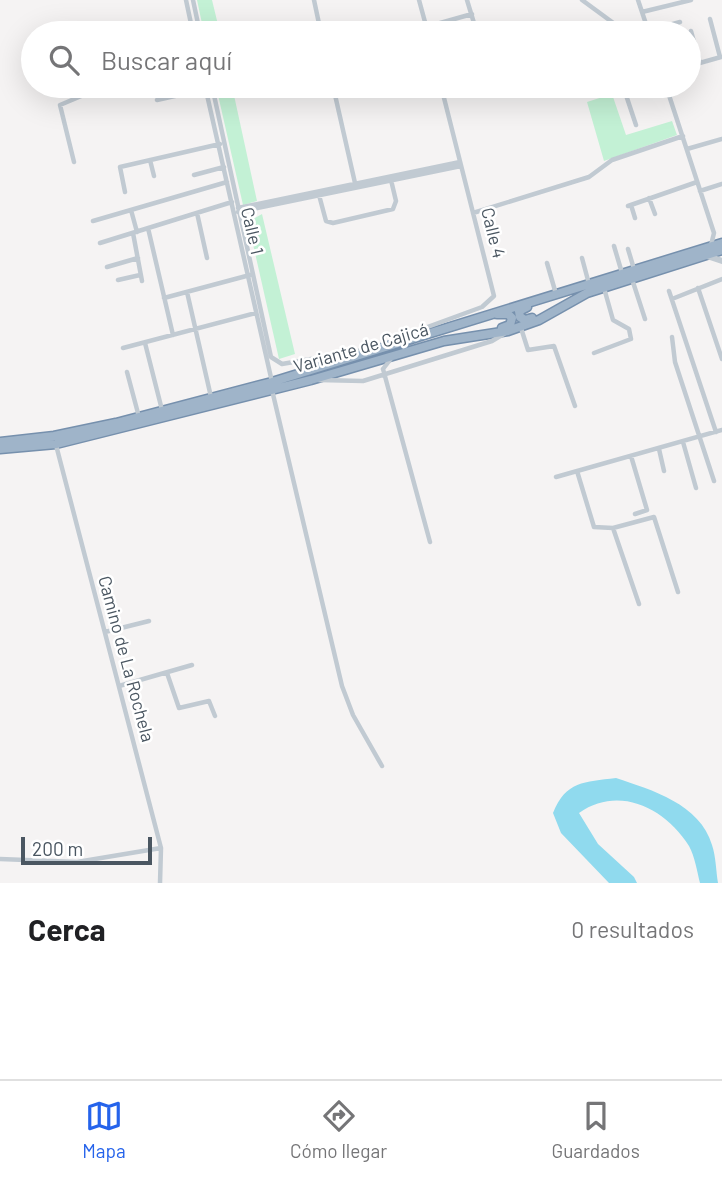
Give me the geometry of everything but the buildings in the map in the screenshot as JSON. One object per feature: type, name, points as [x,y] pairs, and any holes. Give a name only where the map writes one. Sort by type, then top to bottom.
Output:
[{"type":"highway","name":"Variante de Cajicá","points":[[0,442],[54,436],[211,398],[311,380],[444,341],[521,328],[633,274],[722,241]]},
{"type":"highway","name":"Variante de Cajicá","points":[[0,449],[56,444],[272,386],[376,348],[482,315],[622,273],[633,274],[722,250]]},
{"type":"highway","points":[[551,295],[542,302],[521,309],[520,317],[527,320],[546,311],[555,311]]},
{"type":"highway","points":[[482,315],[505,314],[512,320],[508,327],[486,334]]},
{"type":"street","points":[[186,0],[191,21]]},
{"type":"street","points":[[193,0],[197,21]]},
{"type":"street","points":[[314,0],[318,21]]},
{"type":"street","points":[[419,0],[425,21]]},
{"type":"street","points":[[467,0],[473,21]]},
{"type":"street","points":[[582,0],[611,21]]},
{"type":"street","points":[[591,0],[594,8]]},
{"type":"street","points":[[638,0],[645,21]]},
{"type":"street","points":[[642,12],[691,0]]},
{"type":"street","points":[[452,21],[471,14]]},
{"type":"street","points":[[701,63],[721,57],[710,19]]},
{"type":"street","points":[[74,162],[60,105],[77,98]]},
{"type":"street","points":[[157,100],[164,98]]},
{"type":"street","name":"Calle 1","points":[[208,98],[271,357],[282,364],[376,348]]},
{"type":"street","name":"Calle 1","points":[[214,98],[223,167],[232,202],[237,210]]},
{"type":"street","points":[[336,98],[356,186]]},
{"type":"street","name":"Calle 4","points":[[412,338],[422,329],[482,307],[494,296],[444,98]]},
{"type":"street","points":[[627,98],[636,125]]},
{"type":"street","points":[[670,98],[714,233],[713,241],[707,247]]},
{"type":"street","points":[[473,213],[590,177],[612,160],[683,136]]},
{"type":"street","points":[[687,149],[722,139]]},
{"type":"street","points":[[125,192],[120,167],[221,144]]},
{"type":"street","points":[[150,160],[154,176]]},
{"type":"street","points":[[237,210],[461,164]]},
{"type":"street","points":[[237,210],[461,164]]},
{"type":"street","points":[[194,175],[223,167]]},
{"type":"street","points":[[319,195],[326,220],[333,223],[393,209],[396,201],[391,180]]},
{"type":"street","points":[[93,221],[227,182]]},
{"type":"street","points":[[635,218],[629,205],[697,182]]},
{"type":"street","points":[[701,191],[722,184]]},
{"type":"street","points":[[649,198],[654,214]]},
{"type":"street","points":[[100,243],[232,202]]},
{"type":"street","points":[[118,280],[141,278],[131,210]]},
{"type":"street","points":[[197,213],[207,258]]},
{"type":"street","points":[[148,228],[173,335]]},
{"type":"street","points":[[714,233],[722,241]]},
{"type":"street","points":[[614,246],[622,273]]},
{"type":"street","points":[[628,249],[645,320]]},
{"type":"street","points":[[702,257],[712,256],[722,261]]},
{"type":"street","points":[[107,267],[138,258]]},
{"type":"street","points":[[582,258],[589,284]]},
{"type":"street","points":[[547,263],[551,295]]},
{"type":"street","points":[[164,298],[251,275]]},
{"type":"street","name":"Calle 1","points":[[251,275],[256,313],[272,386],[342,686],[353,715],[382,766]]},
{"type":"street","points":[[672,299],[722,279]]},
{"type":"street","points":[[594,353],[631,340],[629,329],[613,320],[604,287]]},
{"type":"street","points":[[698,288],[722,359]]},
{"type":"street","points":[[556,477],[719,431],[670,291]]},
{"type":"street","points":[[187,292],[211,398]]},
{"type":"street","points":[[123,348],[256,313]]},
{"type":"street","points":[[521,328],[528,350],[553,345],[556,348],[575,406]]},
{"type":"street","points":[[311,380],[363,381],[384,372],[492,341],[508,331]]},
{"type":"street","points":[[672,337],[675,362],[713,481]]},
{"type":"street","points":[[145,343],[162,411]]},
{"type":"street","points":[[384,372],[394,355]]},
{"type":"street","points":[[368,362],[384,372],[430,542]]},
{"type":"street","points":[[127,372],[139,417]]},
{"type":"street","points":[[683,442],[696,488]]},
{"type":"street","name":"Camino de La Rochela","points":[[56,444],[161,848],[160,883]]},
{"type":"street","points":[[659,449],[664,471]]},
{"type":"street","points":[[631,456],[647,510],[635,514]]},
{"type":"street","points":[[577,471],[594,527],[613,528],[654,517],[678,592]]},
{"type":"street","points":[[613,528],[639,604]]},
{"type":"street","points":[[105,632],[149,621]]},
{"type":"street","points":[[119,686],[192,665]]},
{"type":"street","points":[[167,673],[179,708],[209,701],[215,716]]},
{"type":"street","points":[[0,859],[77,862],[161,848]]},
{"type":"green space","points":[[197,0],[212,0],[217,21],[201,21]]},
{"type":"green space","points":[[219,98],[235,98],[257,201],[243,205]]},
{"type":"green space","points":[[613,98],[626,135],[672,121],[677,135],[604,161],[587,102]]},
{"type":"green space","points":[[262,214],[295,354],[279,359],[248,222]]},
{"type":"water","points":[[616,778],[673,801],[697,819],[712,845],[718,883],[700,883],[689,846],[667,821],[654,811],[625,801],[610,801],[579,813],[598,844],[634,877],[637,883],[609,883],[561,833],[553,813],[564,795],[577,785]]}]
